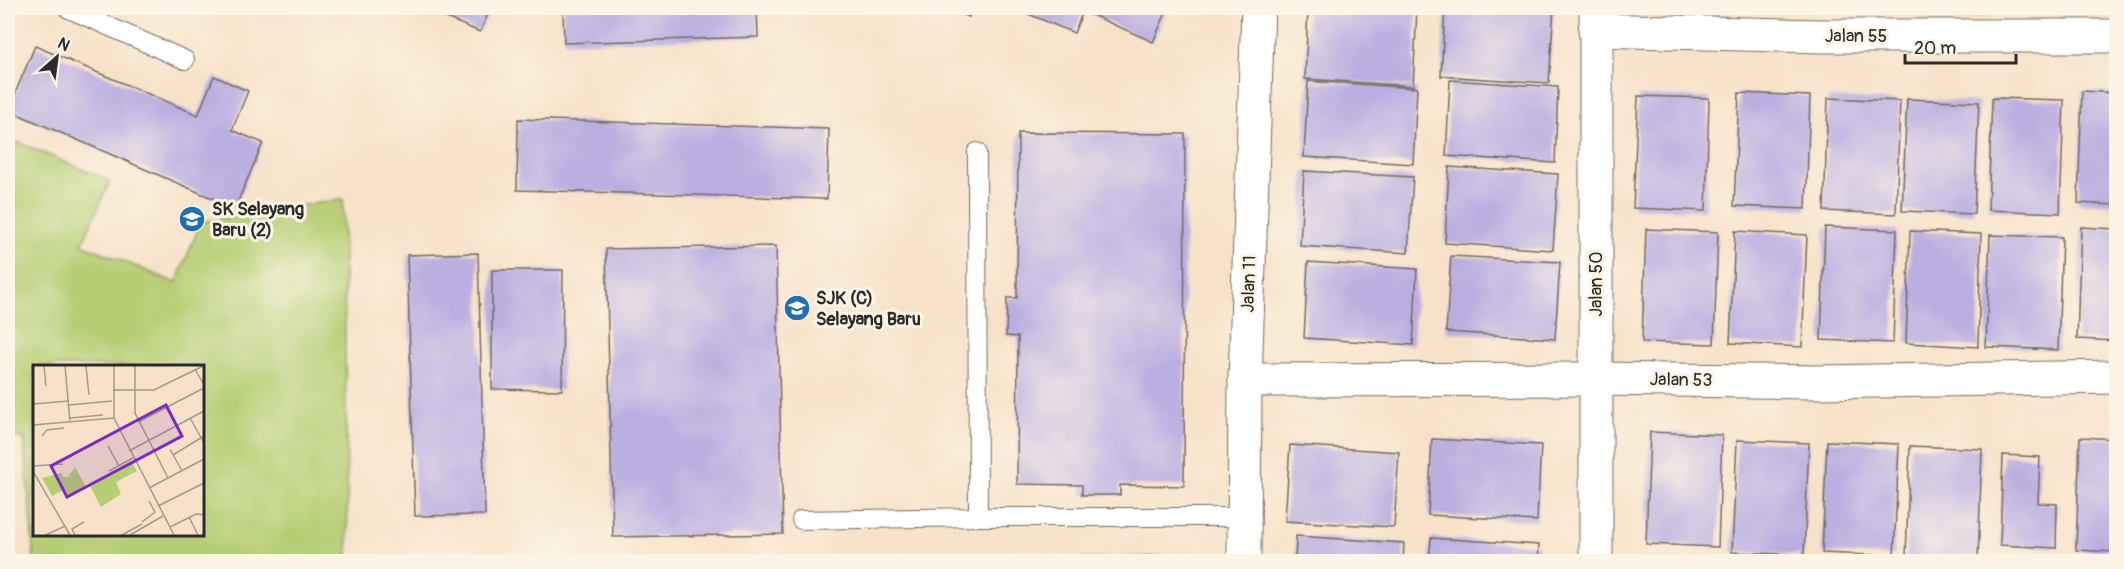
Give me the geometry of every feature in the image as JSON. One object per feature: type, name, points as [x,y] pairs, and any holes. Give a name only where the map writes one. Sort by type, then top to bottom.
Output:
[{"type":"street","name":"Jalan 11","points":[[1244,561],[1245,380],[1258,8]]},
{"type":"street","name":"Jalan 55","points":[[1596,19],[1820,36],[2116,36]]},
{"type":"street","name":"Jalan 50","points":[[1596,19],[1596,561]]},
{"type":"street","name":"Jalan 53","points":[[1245,380],[1596,379],[1817,382],[2116,377]]},
{"type":"lane","points":[[67,8],[185,60]]},
{"type":"lane","points":[[977,152],[978,517]]},
{"type":"lane","points":[[801,520],[978,517],[1244,517]]},
{"type":"green space","points":[[8,138],[110,181],[82,244],[176,283],[201,222],[343,199],[348,560],[304,562],[34,561],[24,438],[8,437]]},
{"type":"green space","points":[[1196,555],[1196,562],[1059,561]]},
{"type":"building","points":[[422,8],[491,8],[480,32]]},
{"type":"building","points":[[563,8],[757,8],[758,37],[564,43]]},
{"type":"building","points":[[948,8],[973,8],[969,17]]},
{"type":"building","points":[[1014,8],[1168,8],[1153,42],[1083,11],[1074,33]]},
{"type":"building","points":[[1308,8],[1417,9],[1413,86],[1305,79]]},
{"type":"building","points":[[1445,8],[1554,8],[1549,83],[1441,76]]},
{"type":"building","points":[[1982,8],[1982,13],[1911,9]]},
{"type":"building","points":[[35,46],[198,115],[214,76],[248,91],[232,130],[263,143],[235,208],[8,110]]},
{"type":"building","points":[[1450,80],[1558,87],[1555,163],[1446,156]]},
{"type":"building","points":[[1308,81],[1417,88],[1413,164],[1304,157]]},
{"type":"building","points":[[2082,91],[2116,93],[2116,205],[2078,203]]},
{"type":"building","points":[[1739,93],[1810,96],[1806,209],[1734,206]]},
{"type":"building","points":[[1638,96],[1709,98],[1706,211],[1633,208]]},
{"type":"building","points":[[1828,98],[1900,101],[1896,214],[1824,211]]},
{"type":"building","points":[[1992,98],[2064,100],[2060,213],[1988,210]]},
{"type":"building","points":[[1907,99],[1979,102],[1974,214],[1902,211]]},
{"type":"building","points":[[518,119],[829,129],[827,199],[517,190]]},
{"type":"building","points":[[1018,133],[1185,134],[1184,486],[1120,485],[1120,495],[1082,495],[1082,485],[1017,484],[1018,337],[1006,336],[1007,298],[1017,298]]},
{"type":"building","points":[[1449,167],[1558,174],[1553,250],[1445,243]]},
{"type":"building","points":[[1304,171],[1413,177],[1408,253],[1300,246]]},
{"type":"building","points":[[1825,227],[1897,230],[1893,343],[1821,340]]},
{"type":"building","points":[[2081,227],[2116,229],[2116,341],[2077,339]]},
{"type":"building","points":[[1646,229],[1718,232],[1714,344],[1642,342]]},
{"type":"building","points":[[1735,231],[1807,235],[1802,347],[1730,343]]},
{"type":"building","points":[[1910,231],[1981,234],[1978,347],[1906,343]]},
{"type":"building","points":[[1990,235],[2062,237],[2058,350],[1986,347]]},
{"type":"building","points":[[776,246],[783,534],[613,537],[606,249]]},
{"type":"building","points":[[478,253],[485,515],[415,516],[407,255]]},
{"type":"building","points":[[1451,256],[1560,262],[1555,339],[1446,332]]},
{"type":"building","points":[[1308,262],[1417,269],[1413,345],[1304,338]]},
{"type":"building","points":[[492,270],[563,270],[562,390],[492,389]]},
{"type":"building","points":[[1650,432],[1722,435],[1718,547],[1646,544]]},
{"type":"building","points":[[2080,437],[2116,439],[2116,552],[2076,550]]},
{"type":"building","points":[[1432,439],[1541,445],[1537,521],[1428,515]]},
{"type":"building","points":[[1737,440],[1809,443],[1804,555],[1732,552]]},
{"type":"building","points":[[1827,441],[1899,444],[1894,556],[1822,553]]},
{"type":"building","points":[[1290,445],[1399,452],[1394,527],[1285,521]]},
{"type":"building","points":[[1910,446],[1982,449],[1978,561],[1906,558]]},
{"type":"building","points":[[2003,455],[2040,457],[2038,503],[2057,504],[2056,548],[2000,545]]},
{"type":"building","points":[[1296,536],[1404,543],[1403,562],[1295,562]]},
{"type":"building","points":[[1431,538],[1539,545],[1538,562],[1429,562]]},
{"type":"place","name":"SK Selayang Baru (2)","points":[[192,219]]},
{"type":"place","name":"SJK (C) Selayang Baru","points":[[797,308]]}]
